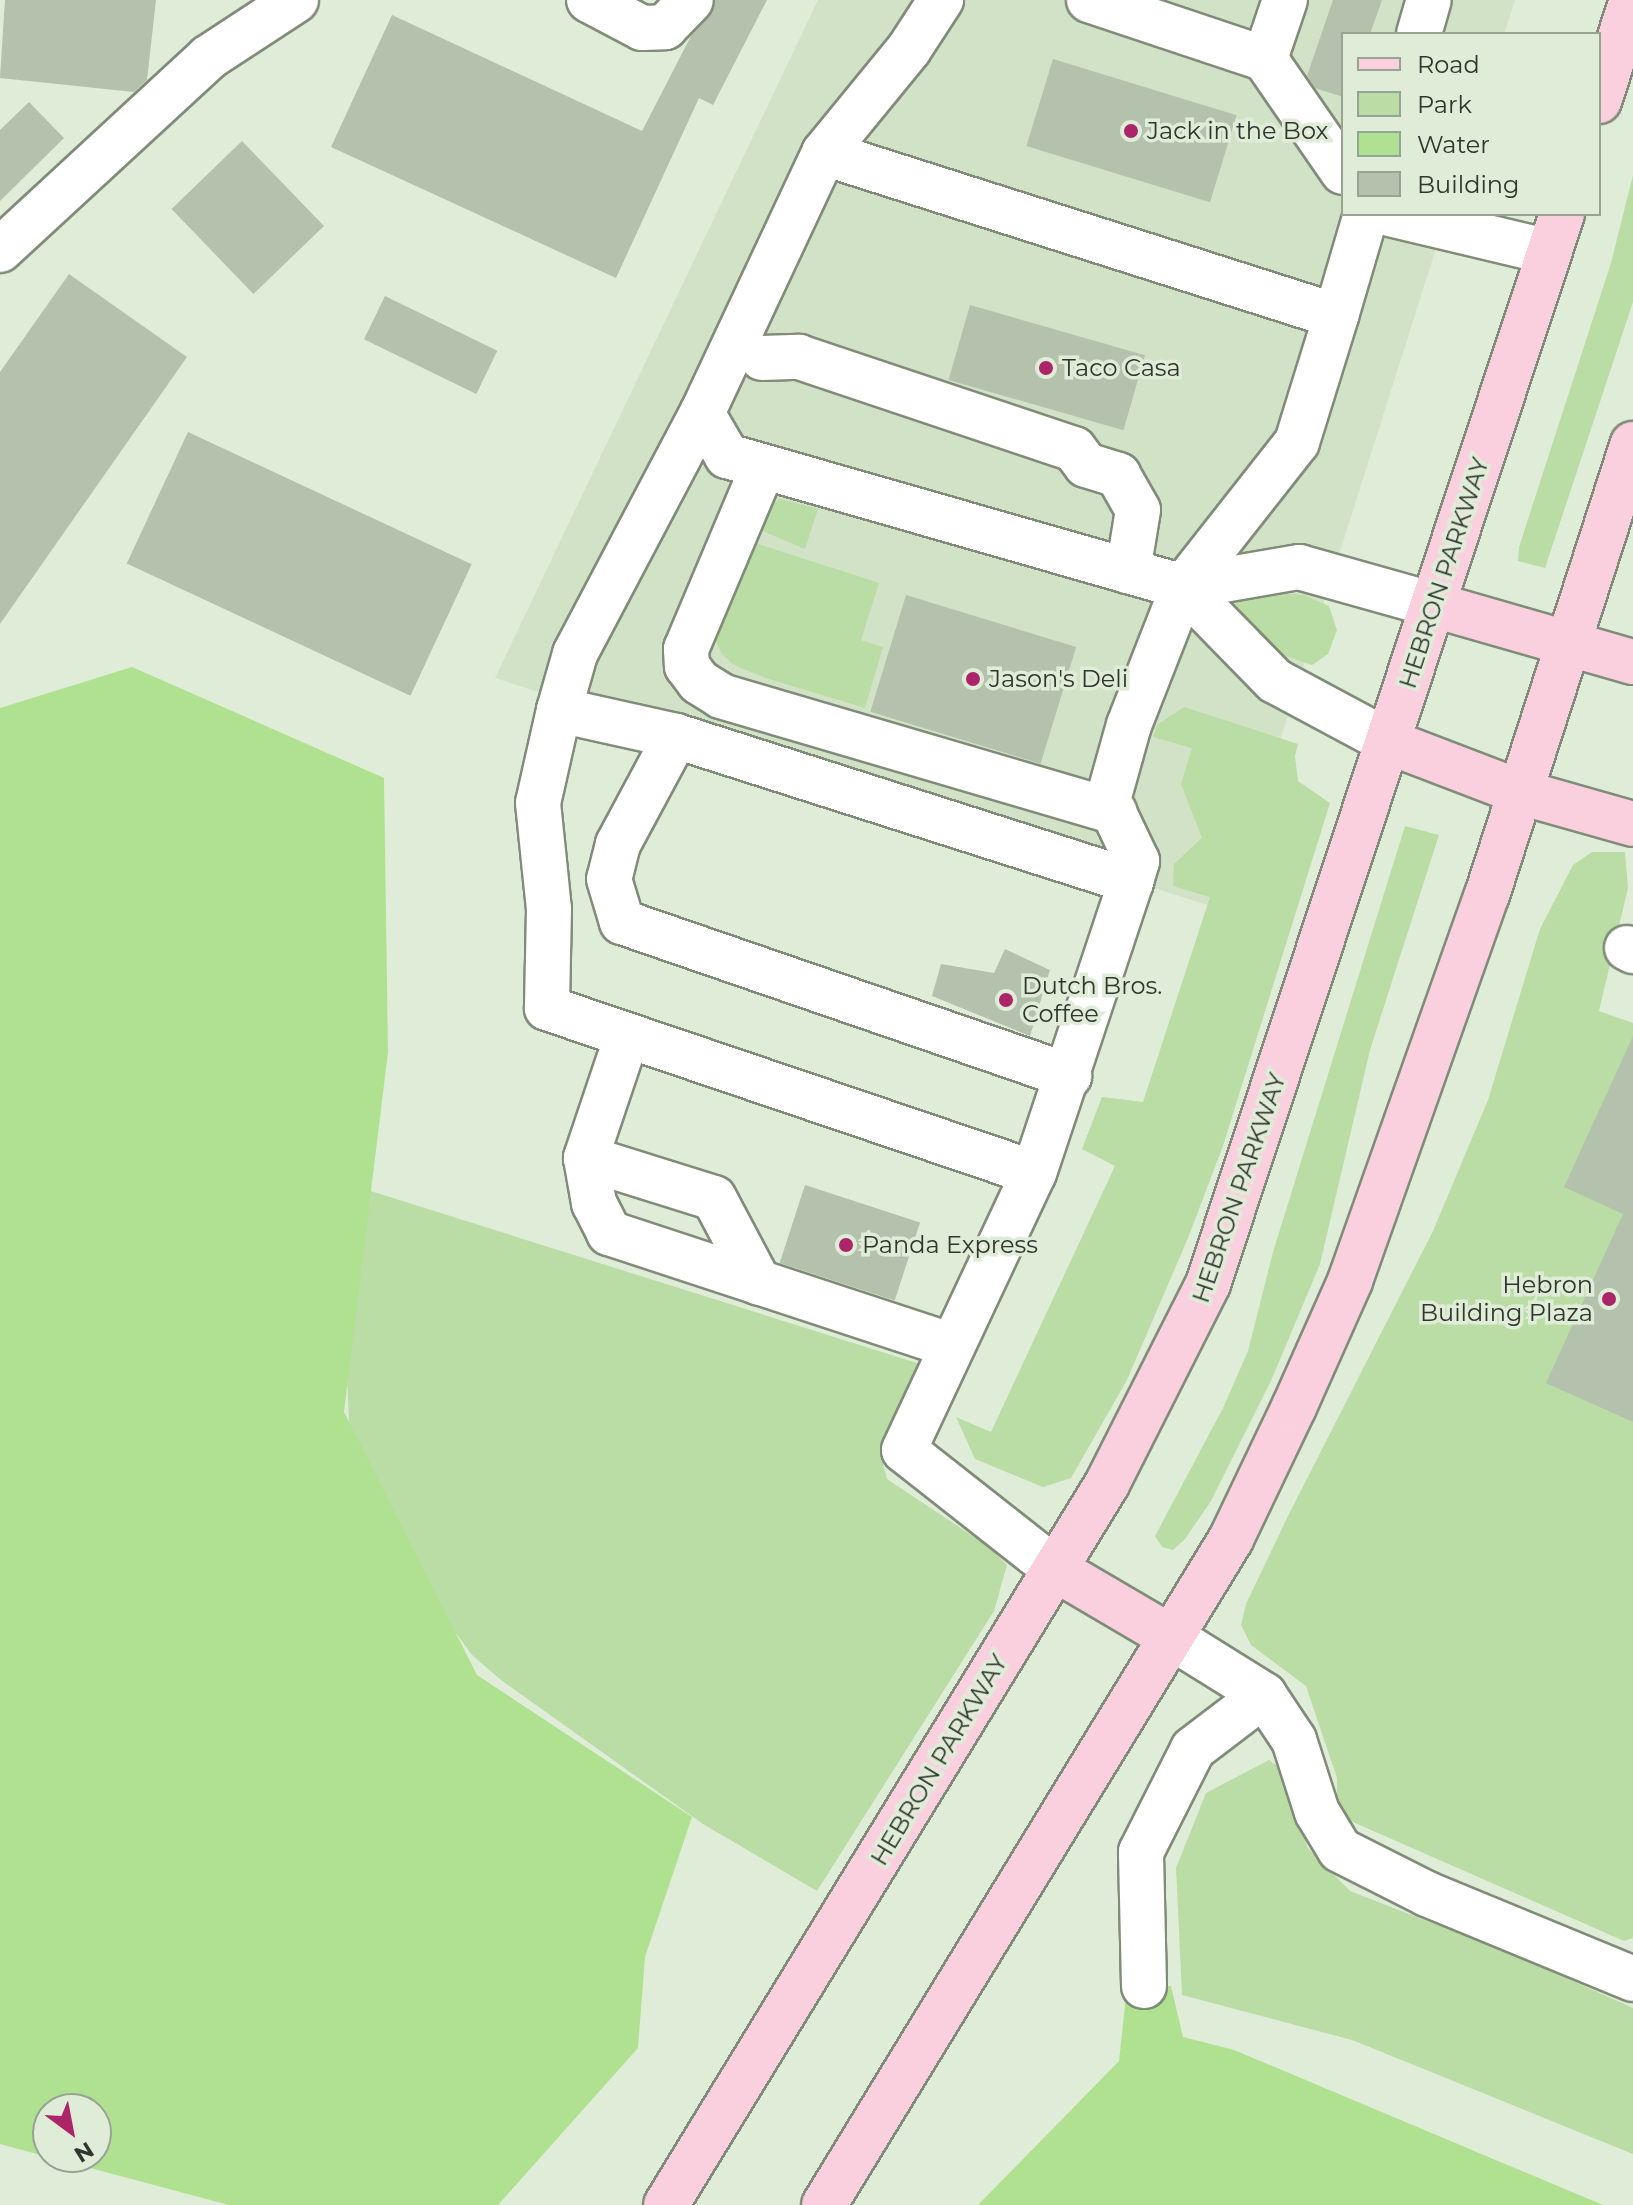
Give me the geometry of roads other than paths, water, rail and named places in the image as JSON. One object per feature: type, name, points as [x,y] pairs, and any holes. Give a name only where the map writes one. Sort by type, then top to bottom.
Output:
[{"type":"main road","points":[[1601,95],[1632,0]]},
{"type":"main road","name":"HEBRON PARKWAY","points":[[666,2205],[1107,1484],[1218,1262],[1556,233]]},
{"type":"main road","points":[[824,2205],[1231,1539],[1350,1281],[1520,792],[1633,444]]},
{"type":"main road","points":[[1434,605],[1569,641],[1633,662]]},
{"type":"main road","points":[[1389,742],[1520,792],[1633,824]]},
{"type":"main road","points":[[1055,1569],[1171,1637]]},
{"type":"lane","points":[[0,250],[209,57],[296,0]]},
{"type":"lane","points":[[589,0],[642,28],[665,27],[691,0]]},
{"type":"lane","points":[[941,0],[909,49],[824,153],[748,352],[702,413],[575,654],[538,803],[549,909],[547,1008],[1034,1173]]},
{"type":"lane","points":[[1089,0],[1265,59],[1341,169]]},
{"type":"lane","points":[[1265,59],[1285,0]]},
{"type":"lane","points":[[1420,32],[1429,0]]},
{"type":"lane","points":[[824,153],[1336,316]]},
{"type":"lane","points":[[1055,1569],[904,1450],[1034,1173],[1069,1076],[1131,881],[1137,861],[1108,800],[1129,725],[1183,587],[1297,442],[1365,216]]},
{"type":"lane","points":[[1407,216],[1556,233]]},
{"type":"lane","points":[[748,352],[799,357],[1074,449],[1086,465],[1118,475],[1138,510],[1128,571]]},
{"type":"lane","points":[[702,413],[727,456],[1183,587],[1299,567],[1434,605]]},
{"type":"lane","points":[[763,467],[686,649],[687,666],[699,682],[721,696],[1114,812]]},
{"type":"lane","points":[[1183,587],[1275,681],[1389,742]]},
{"type":"lane","points":[[559,710],[676,736],[1131,881]]},
{"type":"lane","points":[[676,736],[618,844],[609,879],[622,922],[1069,1076]]},
{"type":"lane","points":[[627,1036],[586,1158],[594,1203],[609,1233],[952,1346]]},
{"type":"lane","points":[[586,1158],[714,1198],[759,1283]]},
{"type":"lane","points":[[1171,1637],[1264,1695],[1294,1740],[1317,1812],[1340,1850],[1427,1894],[1633,1979]]},
{"type":"lane","points":[[1144,1986],[1141,1852],[1193,1749],[1264,1695]]},
{"type":"water","points":[[132,667],[384,778],[388,1052],[344,1412],[477,1675],[692,1817],[645,1957],[638,2048],[498,2205],[229,2205],[109,2173],[112,2173],[112,2093],[32,2093],[32,2153],[0,2144],[0,708]]},
{"type":"water","points":[[1171,1986],[1183,2037],[1234,2050],[1603,2205],[978,2205],[1119,2061],[1127,1987]]},
{"type":"place","name":"Jack in the Box","points":[[1131,131]]},
{"type":"place","name":"Taco Casa","points":[[1046,368]]},
{"type":"place","name":"Jason's Deli","points":[[973,679]]},
{"type":"place","name":"Dutch Bros. Coffee","points":[[1006,1000]]},
{"type":"place","name":"Panda Express","points":[[846,1245]]},
{"type":"place","name":"Hebron Building Plaza","points":[[1609,1299]]}]
